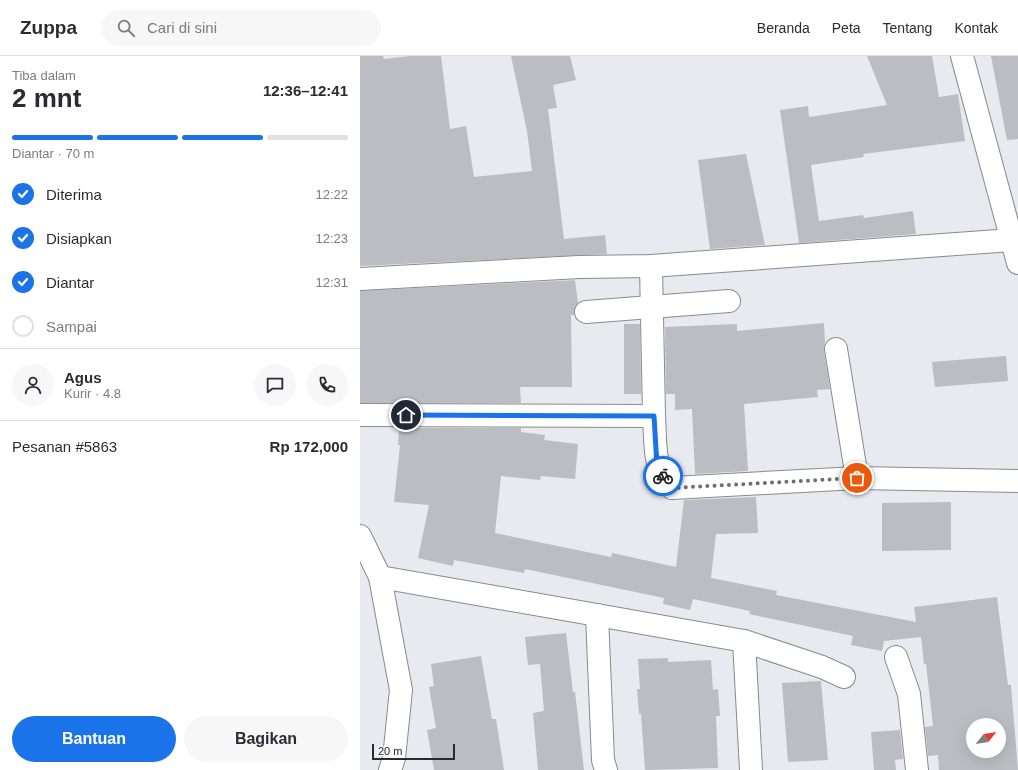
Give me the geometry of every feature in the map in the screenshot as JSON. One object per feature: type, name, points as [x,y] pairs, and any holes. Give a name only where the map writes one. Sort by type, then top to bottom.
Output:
[{"type":"street","points":[[962,56],[1018,263]]},
{"type":"street","points":[[360,279],[578,267],[651,266],[1012,240]]},
{"type":"street","points":[[651,266],[654,416],[657,466],[664,479],[672,488],[857,478],[1018,481]]},
{"type":"street","points":[[586,312],[729,301]]},
{"type":"street","points":[[836,349],[857,478]]},
{"type":"street","points":[[360,415],[654,416]]},
{"type":"street","points":[[360,536],[380,577],[401,690],[394,758],[390,770]]},
{"type":"street","points":[[380,577],[744,641],[822,667],[844,677]]},
{"type":"street","points":[[597,616],[603,760],[606,770]]},
{"type":"street","points":[[744,641],[751,770]]},
{"type":"street","points":[[896,657],[909,694],[917,770]]},
{"type":"building","points":[[360,56],[383,56],[384,59],[410,56],[441,56],[450,129],[466,126],[474,177],[532,171],[527,131],[511,56],[570,56],[576,80],[553,85],[557,108],[548,109],[564,239],[605,235],[607,254],[360,266]]},
{"type":"building","points":[[867,56],[932,56],[939,97],[958,94],[965,141],[863,154],[864,157],[811,165],[819,221],[863,215],[864,218],[913,211],[916,234],[799,243],[780,110],[808,106],[809,117],[887,105]]},
{"type":"building","points":[[991,56],[1018,56],[1018,139],[1007,140]]},
{"type":"building","points":[[746,154],[765,245],[710,249],[698,160]]},
{"type":"building","points":[[575,280],[578,303],[575,307],[574,315],[571,315],[572,387],[520,387],[521,403],[360,403],[360,291]]},
{"type":"building","points":[[824,323],[824,351],[830,389],[817,390],[818,397],[744,404],[748,471],[695,474],[692,409],[675,410],[675,394],[666,394],[665,327],[737,324],[737,331]]},
{"type":"building","points":[[624,324],[640,324],[641,394],[624,394]]},
{"type":"building","points":[[1006,356],[1008,381],[935,387],[932,362]]},
{"type":"building","points":[[399,428],[521,428],[521,432],[545,435],[544,440],[578,444],[575,479],[541,476],[540,480],[501,476],[495,533],[611,557],[612,553],[676,567],[684,500],[756,497],[758,533],[716,534],[711,578],[777,591],[776,595],[916,622],[914,607],[997,597],[1008,685],[1011,685],[1018,770],[939,770],[938,755],[928,756],[925,727],[933,726],[926,664],[924,664],[921,637],[884,641],[882,651],[851,645],[853,636],[749,614],[750,611],[693,599],[690,610],[663,604],[664,598],[525,569],[524,573],[454,560],[453,566],[418,558],[429,505],[394,502],[400,445],[398,445]]},
{"type":"building","points":[[951,502],[951,550],[882,551],[882,503]]},
{"type":"building","points":[[566,633],[573,692],[575,692],[584,770],[538,770],[533,713],[544,711],[540,664],[528,665],[525,637]]},
{"type":"building","points":[[481,656],[492,719],[496,719],[504,770],[434,770],[427,730],[436,728],[429,687],[434,686],[431,664]]},
{"type":"building","points":[[668,658],[668,662],[711,660],[713,690],[718,689],[720,716],[716,716],[718,768],[645,770],[641,714],[639,714],[637,689],[640,689],[638,659]]},
{"type":"building","points":[[821,681],[828,760],[788,762],[782,683]]},
{"type":"building","points":[[900,730],[903,759],[895,760],[896,770],[874,770],[871,732]]},
{"type":"way so far","points":[[663,476],[672,488],[857,478]]},
{"type":"route","points":[[406,415],[654,416],[657,466],[663,476]]}]
